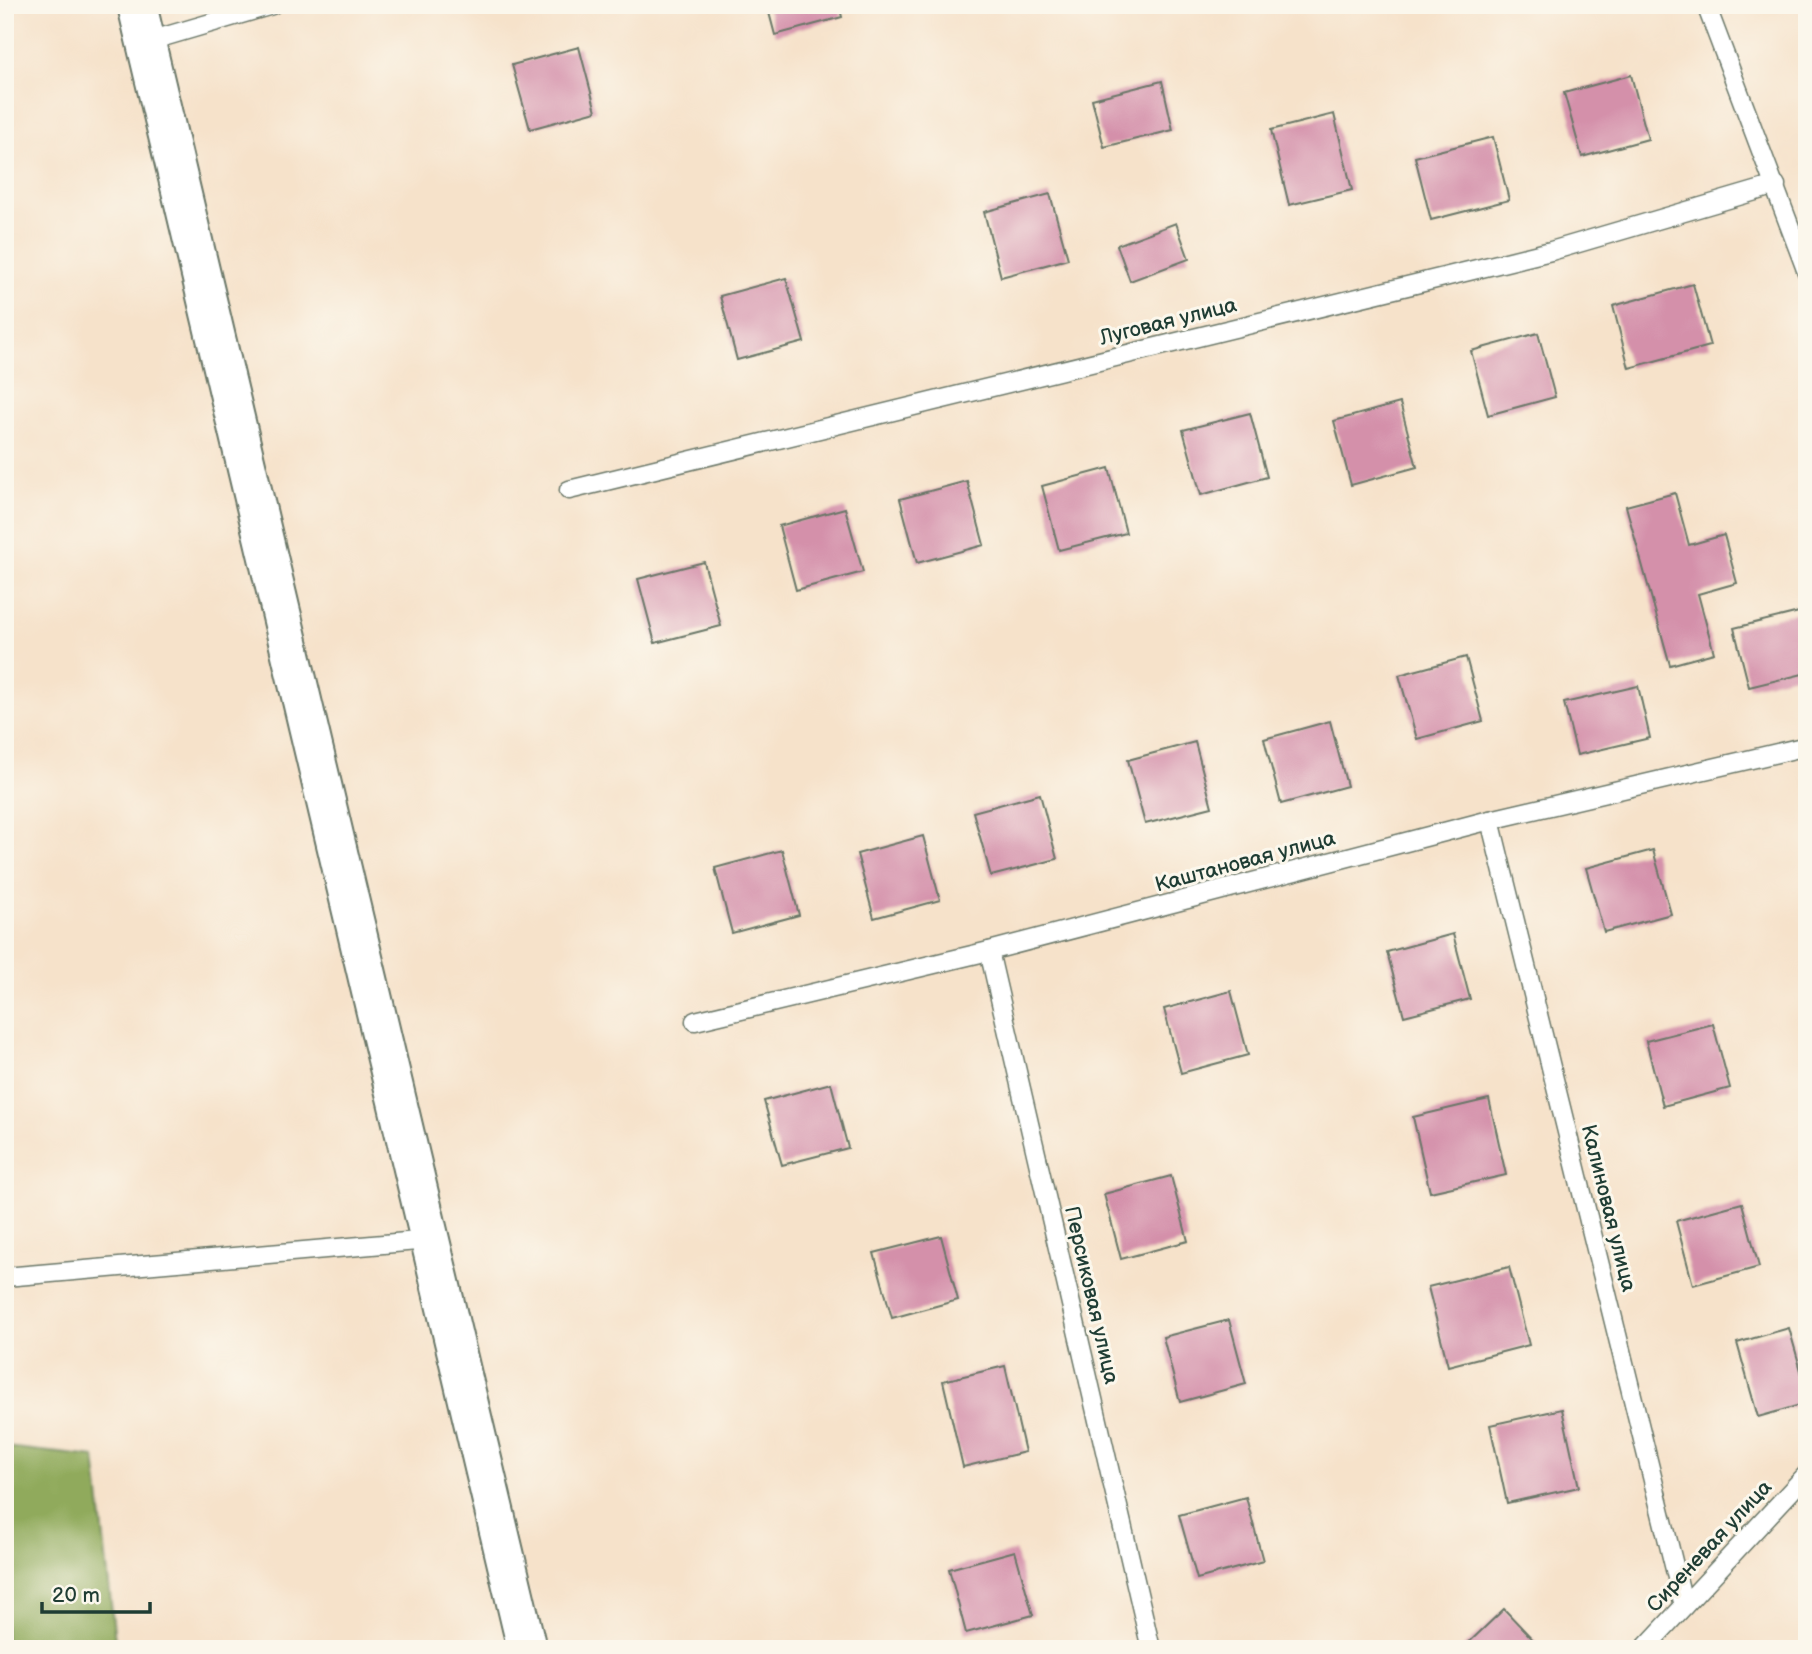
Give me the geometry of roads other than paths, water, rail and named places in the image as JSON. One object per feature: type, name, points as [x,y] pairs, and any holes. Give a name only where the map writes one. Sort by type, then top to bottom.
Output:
[{"type":"main road","points":[[138,5],[527,1649]]},
{"type":"lane","points":[[146,42],[272,5]]},
{"type":"lane","points":[[1706,5],[1807,272]]},
{"type":"lane","name":"Луговая улица","points":[[569,491],[1538,254],[1776,185]]},
{"type":"lane","name":"Каштановая улица","points":[[695,1021],[989,951],[1490,820],[1807,746]]},
{"type":"lane","name":"Калиновая улица","points":[[1490,820],[1684,1606]]},
{"type":"lane","name":"Персиковая улица","points":[[989,951],[1151,1649]]},
{"type":"lane","points":[[5,1277],[429,1240]]},
{"type":"lane","name":"Сиреневая улица","points":[[1644,1649],[1807,1474]]}]
